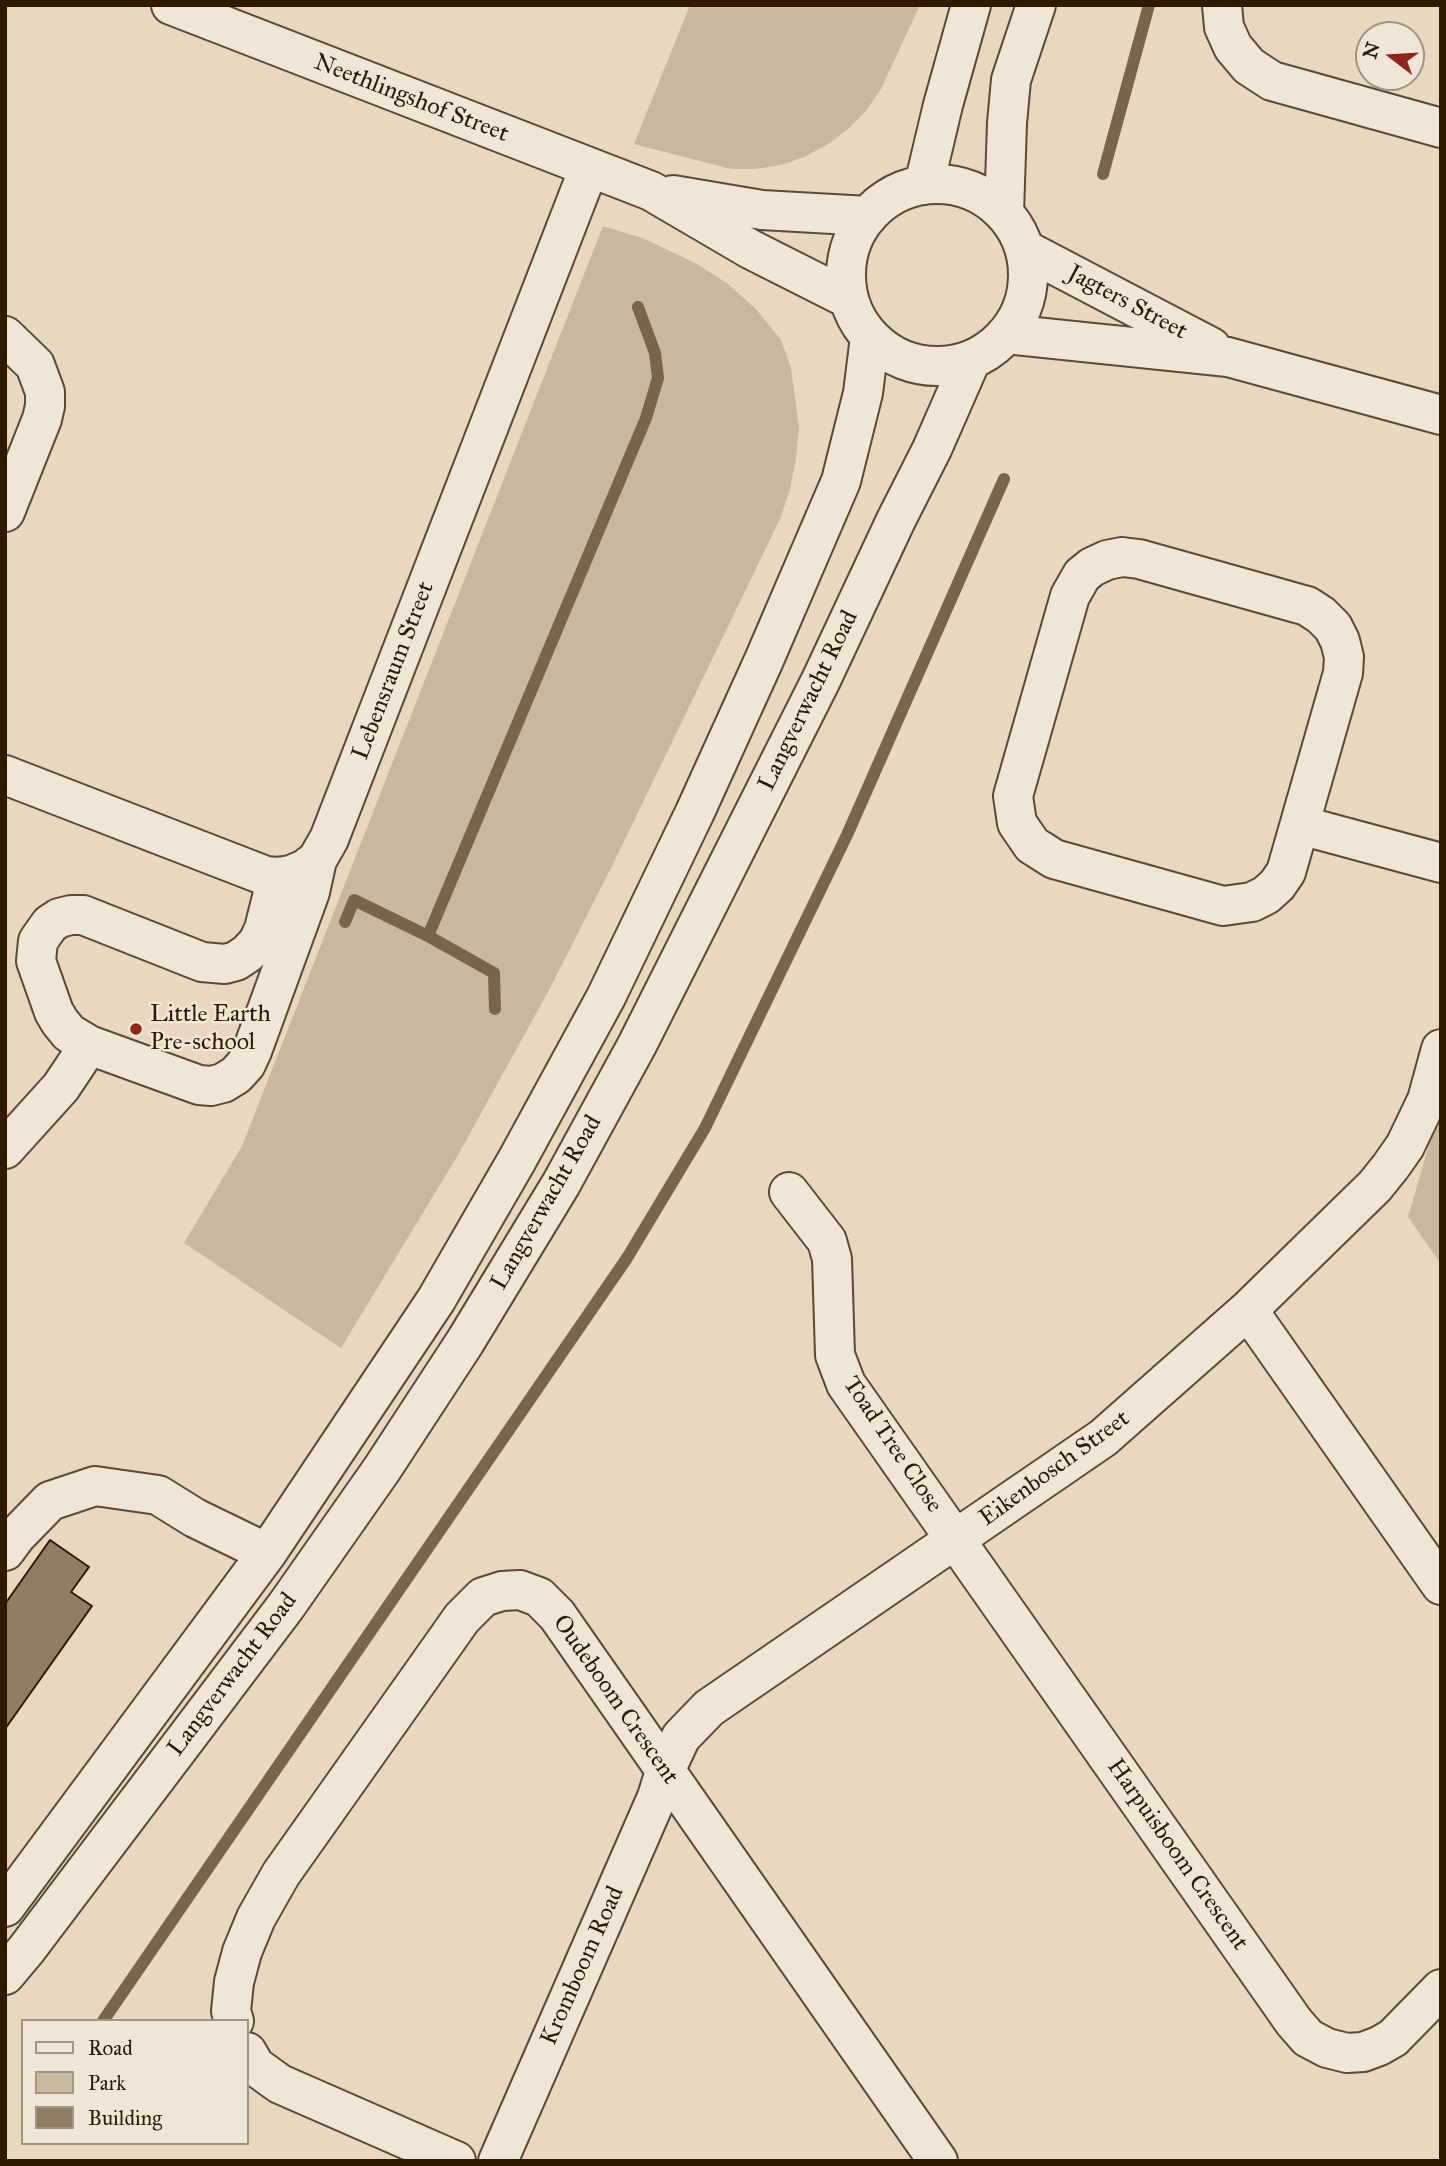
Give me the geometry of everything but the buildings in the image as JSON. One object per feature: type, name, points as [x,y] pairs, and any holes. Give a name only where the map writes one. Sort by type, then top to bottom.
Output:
[{"type":"street","name":"Neethlingshof Street","points":[[171,5],[651,191],[750,249],[849,299]]},
{"type":"street","points":[[924,185],[971,5]]},
{"type":"street","points":[[1004,213],[1011,80],[1036,5]]},
{"type":"street","points":[[1222,5],[1224,27],[1233,47],[1249,66],[1272,81],[1441,128]]},
{"type":"street","name":"Lebensraum Street","points":[[278,877],[258,942],[236,961],[225,964],[202,962],[83,915],[59,918],[50,924],[38,941],[36,961],[60,1022],[69,1033],[89,1045],[199,1085],[223,1083],[236,1075],[246,1064],[310,892],[317,860],[334,826],[589,168]]},
{"type":"street","points":[[947,184],[967,189],[988,199],[1018,230],[1026,250],[1026,295],[1018,316],[1006,334],[990,349],[971,360],[950,366],[906,362],[887,351],[870,337],[857,320],[849,299],[846,277],[848,255],[855,234],[867,216],[884,201],[903,190],[924,185],[947,184]]},
{"type":"street","name":"Neethlingshof Street","points":[[651,191],[762,210],[867,216]]},
{"type":"street","name":"Jagters Street","points":[[1026,250],[1228,357]]},
{"type":"street","name":"Jagters Street","points":[[1006,334],[1228,357],[1441,415]]},
{"type":"street","points":[[5,336],[35,365],[42,378],[45,399],[42,419],[5,512]]},
{"type":"street","name":"Langverwacht Road","points":[[5,1907],[267,1553],[436,1300],[517,1160],[606,997],[695,812],[841,481],[863,393],[870,337]]},
{"type":"street","name":"Langverwacht Road","points":[[5,1975],[318,1560],[382,1469],[465,1342],[561,1184],[637,1045],[821,680],[932,449],[971,360]]},
{"type":"street","points":[[1122,557],[1139,559],[1307,606],[1321,614],[1340,641],[1343,673],[1300,825],[1286,872],[1277,885],[1252,902],[1237,905],[1223,906],[1054,859],[1032,845],[1017,823],[1013,796],[1070,596],[1083,575],[1107,560],[1122,557]]},
{"type":"street","points":[[5,775],[254,873],[291,876],[317,860]]},
{"type":"street","points":[[1300,825],[1441,863]]},
{"type":"street","points":[[5,1149],[61,1087],[89,1045]]},
{"type":"street","name":"Eikenbosch Street","points":[[665,1771],[681,1737],[709,1709],[1103,1438],[1248,1310],[1391,1167],[1405,1146],[1427,1100],[1441,1049]]},
{"type":"street","name":"Toad Tree Close","points":[[789,1192],[827,1241],[832,1259],[835,1355],[846,1384],[957,1540]]},
{"type":"street","points":[[1248,1310],[1441,1586]]},
{"type":"street","points":[[5,1552],[16,1536],[50,1501],[95,1486],[158,1494],[195,1518],[267,1553]]},
{"type":"street","name":"Harpuisboom Crescent","points":[[957,1540],[1294,2022],[1308,2038],[1327,2048],[1347,2053],[1363,2052],[1393,2038],[1441,1989]]},
{"type":"street","name":"Oudeboom Crescent","points":[[233,2019],[231,2011],[233,1982],[242,1952],[256,1918],[281,1874],[463,1618],[483,1597],[502,1591],[520,1590],[539,1597],[556,1615],[938,2161]]},
{"type":"street","name":"Kromboom Road","points":[[498,2161],[657,1797],[665,1771]]},
{"type":"street","points":[[248,2054],[255,2066],[280,2084],[456,2161]]},
{"type":"green space","points":[[690,5],[920,5],[881,89],[866,111],[848,129],[827,145],[781,165],[731,169],[634,144]]},
{"type":"green space","points":[[603,226],[645,239],[697,264],[728,284],[757,310],[781,340],[791,368],[799,427],[790,489],[780,519],[548,992],[458,1155],[341,1348],[184,1243],[242,1146]]},
{"type":"green space","points":[[1441,1104],[1441,1264],[1408,1217]]},
{"type":"waterway","points":[[1103,174],[1149,5]]},
{"type":"waterway","points":[[495,1009],[494,973],[428,936],[646,418],[658,378],[655,353],[638,307]]},
{"type":"waterway","points":[[104,2019],[627,1258],[705,1128],[847,835],[1004,479]]},
{"type":"waterway","points":[[345,922],[354,900],[428,936]]},
{"type":"place","name":"Little Earth Pre-school","points":[[136,1029]]}]
